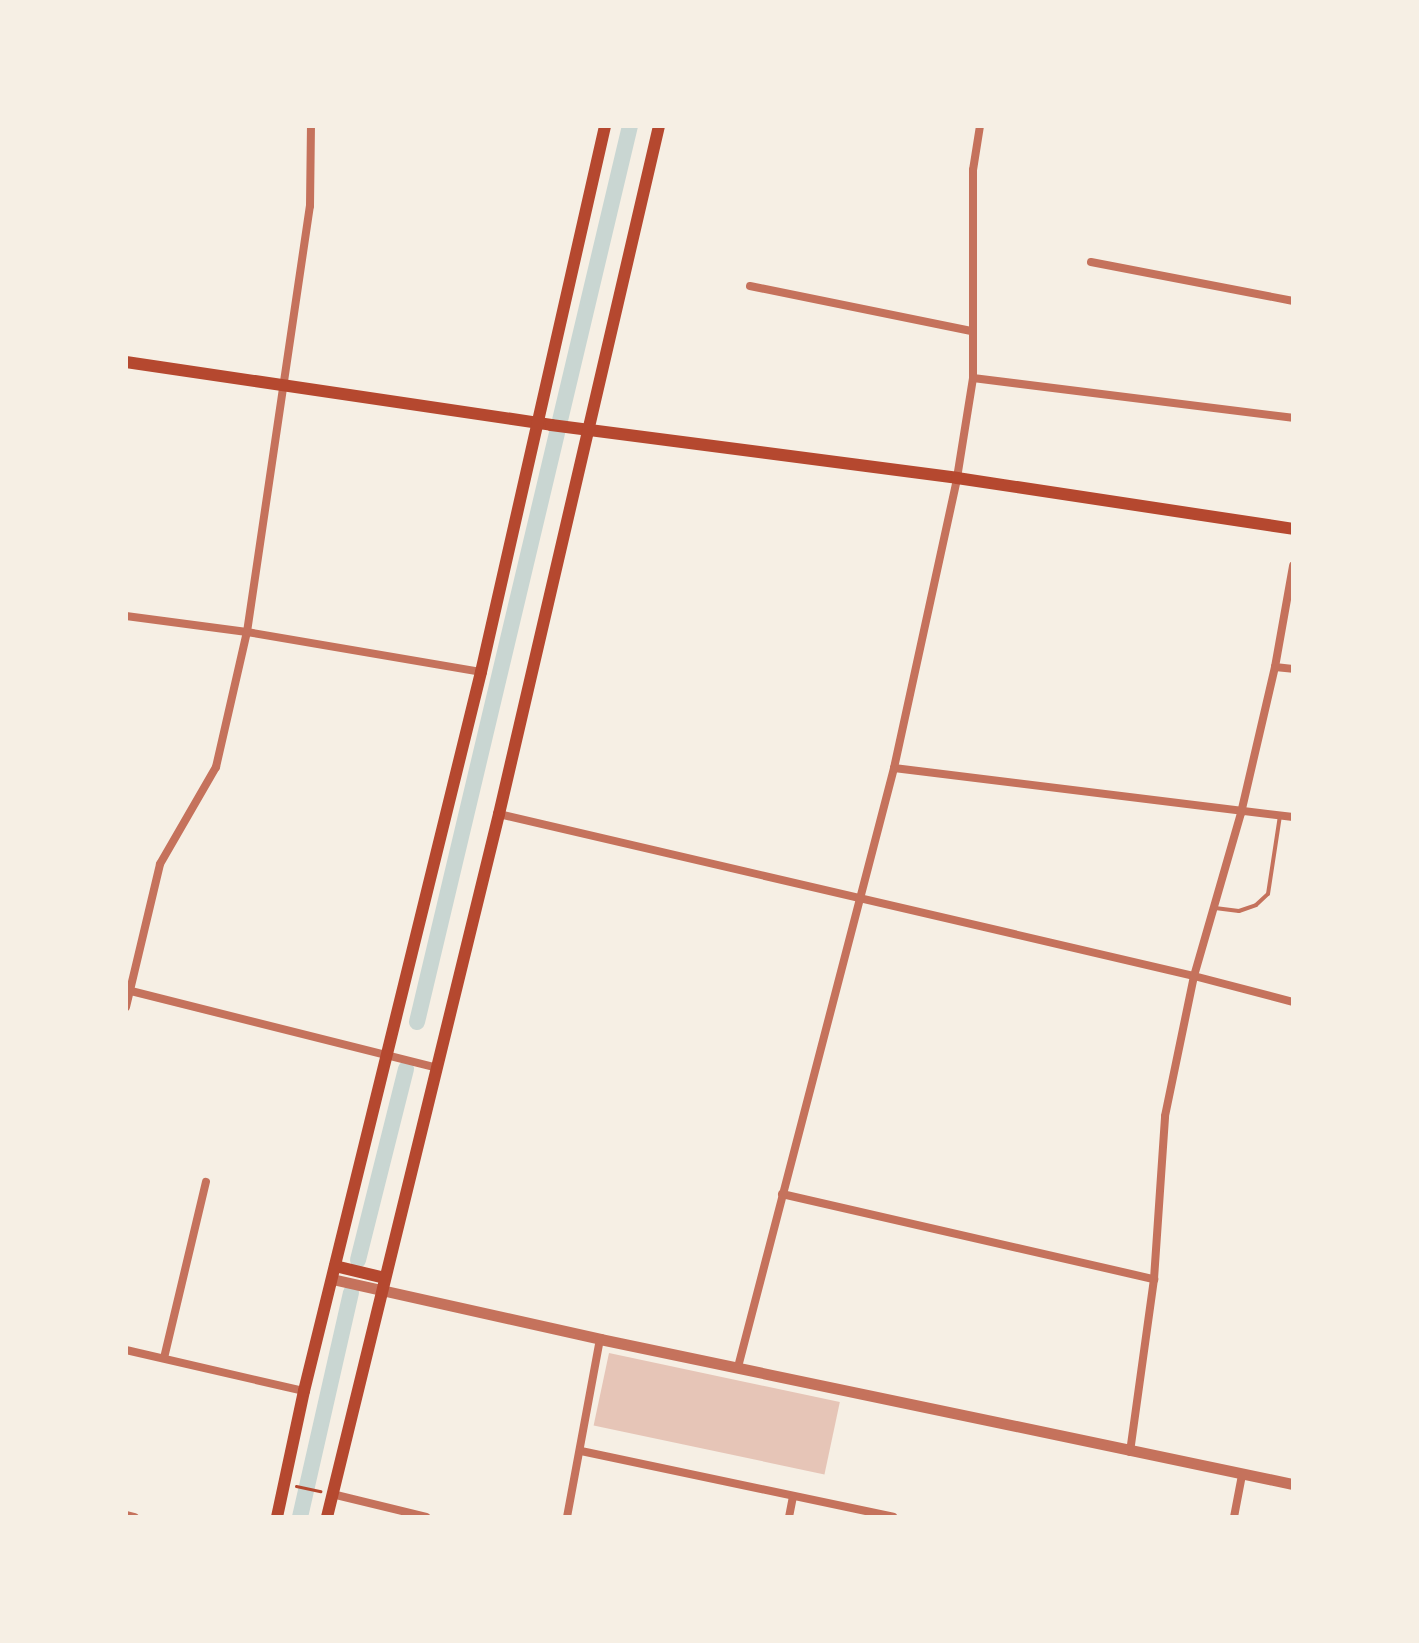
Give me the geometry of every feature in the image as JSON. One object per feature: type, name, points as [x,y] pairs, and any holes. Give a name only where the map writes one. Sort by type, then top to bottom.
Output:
[{"type":"main road","points":[[277,1517],[304,1391],[386,1056],[545,424],[605,126]]},
{"type":"main road","points":[[327,1517],[499,814],[659,126]]},
{"type":"main road","points":[[126,362],[545,424],[957,478],[1293,529]]},
{"type":"main road","points":[[334,1272],[384,1284]]},
{"type":"street","points":[[126,1007],[160,864],[216,767],[247,632],[310,206],[311,126]]},
{"type":"street","points":[[738,1367],[894,768],[957,478],[973,378],[973,170],[980,126]]},
{"type":"street","points":[[1091,262],[1293,301]]},
{"type":"street","points":[[750,286],[972,331]]},
{"type":"street","points":[[973,378],[1293,418]]},
{"type":"street","points":[[1130,1452],[1154,1279],[1165,1116],[1194,976],[1241,813],[1275,667],[1293,566]]},
{"type":"street","points":[[126,616],[247,632],[481,672]]},
{"type":"street","points":[[1275,667],[1293,669]]},
{"type":"street","points":[[894,768],[1293,817]]},
{"type":"street","points":[[499,814],[1194,976],[1293,1002]]},
{"type":"street","points":[[128,990],[437,1068]]},
{"type":"street","points":[[164,1358],[206,1182]]},
{"type":"street","points":[[782,1194],[1154,1279]]},
{"type":"street","points":[[384,1284],[600,1339],[1293,1484]]},
{"type":"street","points":[[567,1517],[600,1339]]},
{"type":"street","points":[[126,1350],[304,1391]]},
{"type":"street","points":[[581,1451],[893,1517]]},
{"type":"street","points":[[1234,1517],[1242,1475]]},
{"type":"street","points":[[332,1494],[426,1517]]},
{"type":"street","points":[[789,1517],[793,1496]]},
{"type":"street","points":[[126,1515],[135,1517]]},
{"type":"lane","points":[[1213,908],[1239,911],[1256,905],[1268,894],[1280,816]]},
{"type":"path","points":[[285,1483],[332,1494]]},
{"type":"building","points":[[609,1353],[840,1402],[824,1474],[594,1425]]},
{"type":"waterway","points":[[417,1022],[630,126]]},
{"type":"waterway","points":[[358,1260],[406,1069]]},
{"type":"waterway","points":[[300,1517],[351,1293]]}]
